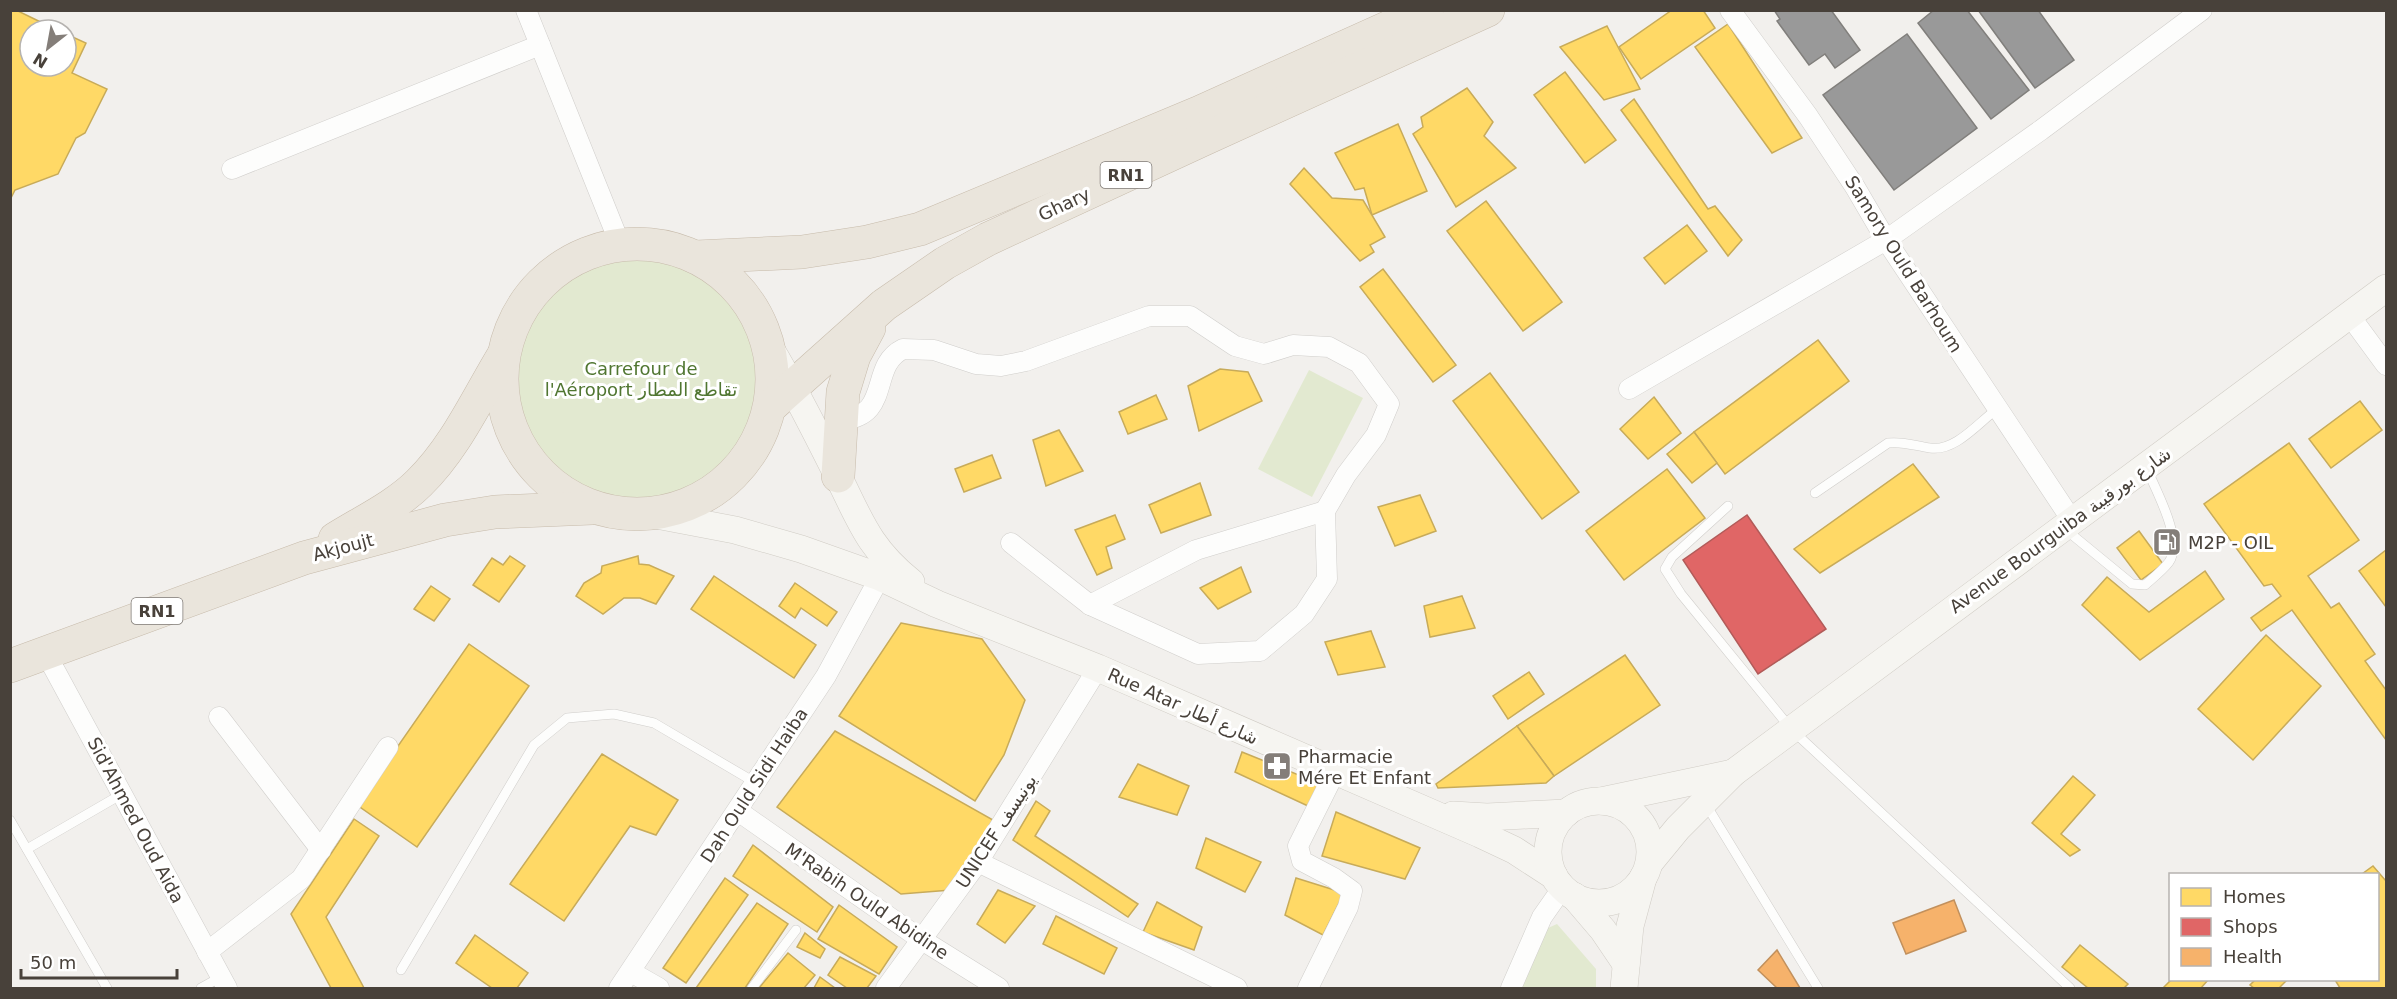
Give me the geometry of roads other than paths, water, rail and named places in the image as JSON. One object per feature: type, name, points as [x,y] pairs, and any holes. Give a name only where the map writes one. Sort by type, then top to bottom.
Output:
[{"type":"highway","name":"Ghary","points":[[782,396],[884,305],[945,263],[988,239],[1204,139],[1390,42],[1427,10]]},
{"type":"highway","name":"Ghary","points":[[696,257],[802,252],[867,242],[920,229],[1198,113],[1390,42],[1488,10]]},
{"type":"highway","points":[[620,244],[658,245],[696,257],[722,274],[743,295],[759,320],[770,348],[773,377],[782,396],[748,458],[729,479],[706,496],[680,508],[651,513],[624,513],[597,508],[572,496],[549,480],[529,460],[515,436],[506,410],[502,382],[508,337],[520,310],[538,286],[561,267],[588,252],[620,244]]},
{"type":"highway","points":[[838,476],[843,392],[854,356],[884,305]]},
{"type":"highway","name":"Akjoujt","points":[[304,558],[387,507],[418,485],[444,457],[504,355]]},
{"type":"highway","name":"Akjoujt","points":[[304,558],[445,520],[495,512],[597,508]]},
{"type":"highway","name":"RN1","points":[[10,666],[304,558]]},
{"type":"street","points":[[526,10],[620,244]]},
{"type":"street","name":"Samory Ould Barhoum","points":[[1730,10],[1808,116],[1855,187],[1886,240],[1997,409],[2068,525]]},
{"type":"street","points":[[1629,389],[1886,240],[2041,130],[2202,10]]},
{"type":"street","points":[[232,169],[540,45]]},
{"type":"street","name":"Avenue Bourguiba شارع بورقيبة","points":[[1646,870],[1704,801],[1733,772],[2386,288]]},
{"type":"street","points":[[840,420],[851,420],[867,412],[877,396],[888,361],[903,349],[934,350],[976,364],[1001,366],[1026,361],[1149,316],[1190,316],[1235,346],[1264,354],[1293,345],[1329,347],[1359,363],[1389,404],[1376,435],[1346,475],[1325,512],[1327,579],[1304,614],[1260,651],[1198,654],[1090,605],[1011,543]]},
{"type":"street","points":[[2350,316],[2386,365]]},
{"type":"street","name":"Rue Atar شارع أطار","points":[[782,396],[838,476],[872,544],[894,569],[937,604]]},
{"type":"street","points":[[1090,605],[1196,550],[1325,512]]},
{"type":"street","name":"Rue Atar شارع أطار","points":[[651,513],[735,530],[801,549],[880,577],[937,604],[1098,669],[1514,850],[1564,887]]},
{"type":"street","name":"Dah Ould Sidi Haiba","points":[[619,988],[826,676],[880,577]]},
{"type":"street","name":"Sid'Ahmed Oud Aida","points":[[45,652],[224,983]]},
{"type":"street","name":"UNICEF يونيسف","points":[[886,988],[978,862],[1098,669]]},
{"type":"street","points":[[219,717],[321,850]]},
{"type":"street","points":[[207,952],[301,879],[388,747]]},
{"type":"street","points":[[1308,988],[1348,908],[1352,891],[1334,878],[1302,861],[1298,846],[1335,772]]},
{"type":"street","name":"Avenue Bourguiba شارع بورقيبة","points":[[1601,801],[1733,772]]},
{"type":"street","points":[[1601,801],[1618,805],[1633,814],[1644,828],[1650,844],[1646,870],[1630,926],[1625,976],[1604,930],[1564,887],[1549,860],[1549,842],[1555,826],[1566,813],[1588,802],[1601,801]]},
{"type":"street","name":"M'Rabih Ould Abidine","points":[[738,811],[922,940],[999,988]]},
{"type":"street","name":"Rue Atar شارع أطار","points":[[1428,813],[1487,817],[1566,813]]},
{"type":"street","points":[[978,862],[1237,988]]},
{"type":"street","points":[[1564,887],[1593,902],[1612,901],[1630,893],[1646,870]]},
{"type":"street","points":[[1511,988],[1542,917],[1564,887]]},
{"type":"street","points":[[631,972],[659,988]]},
{"type":"lane","points":[[1815,493],[1888,443],[1899,441],[1932,448],[1945,448],[1997,409]]},
{"type":"lane","points":[[2068,525],[2132,584],[2145,585],[2170,561],[2174,548],[2170,523],[2146,467]]},
{"type":"lane","points":[[1728,506],[1672,557],[1665,569],[1682,594],[1792,730],[2070,988]]},
{"type":"lane","points":[[401,970],[534,745],[567,718],[614,714],[654,723],[756,783]]},
{"type":"lane","points":[[27,849],[122,795]]},
{"type":"lane","points":[[1704,801],[1818,988]]},
{"type":"lane","points":[[10,820],[107,988]]},
{"type":"lane","points":[[752,988],[796,930]]},
{"type":"lane","points":[[201,988],[224,983]]},
{"type":"place","name":"M2P - OIL","points":[[2167,542]]},
{"type":"place","name":"Pharmacie Mére Et Enfant","points":[[1277,766]]},
{"type":"park label","name":"Carrefour de l'Aéroport تقاطع المطار","points":[[641,378]]}]
